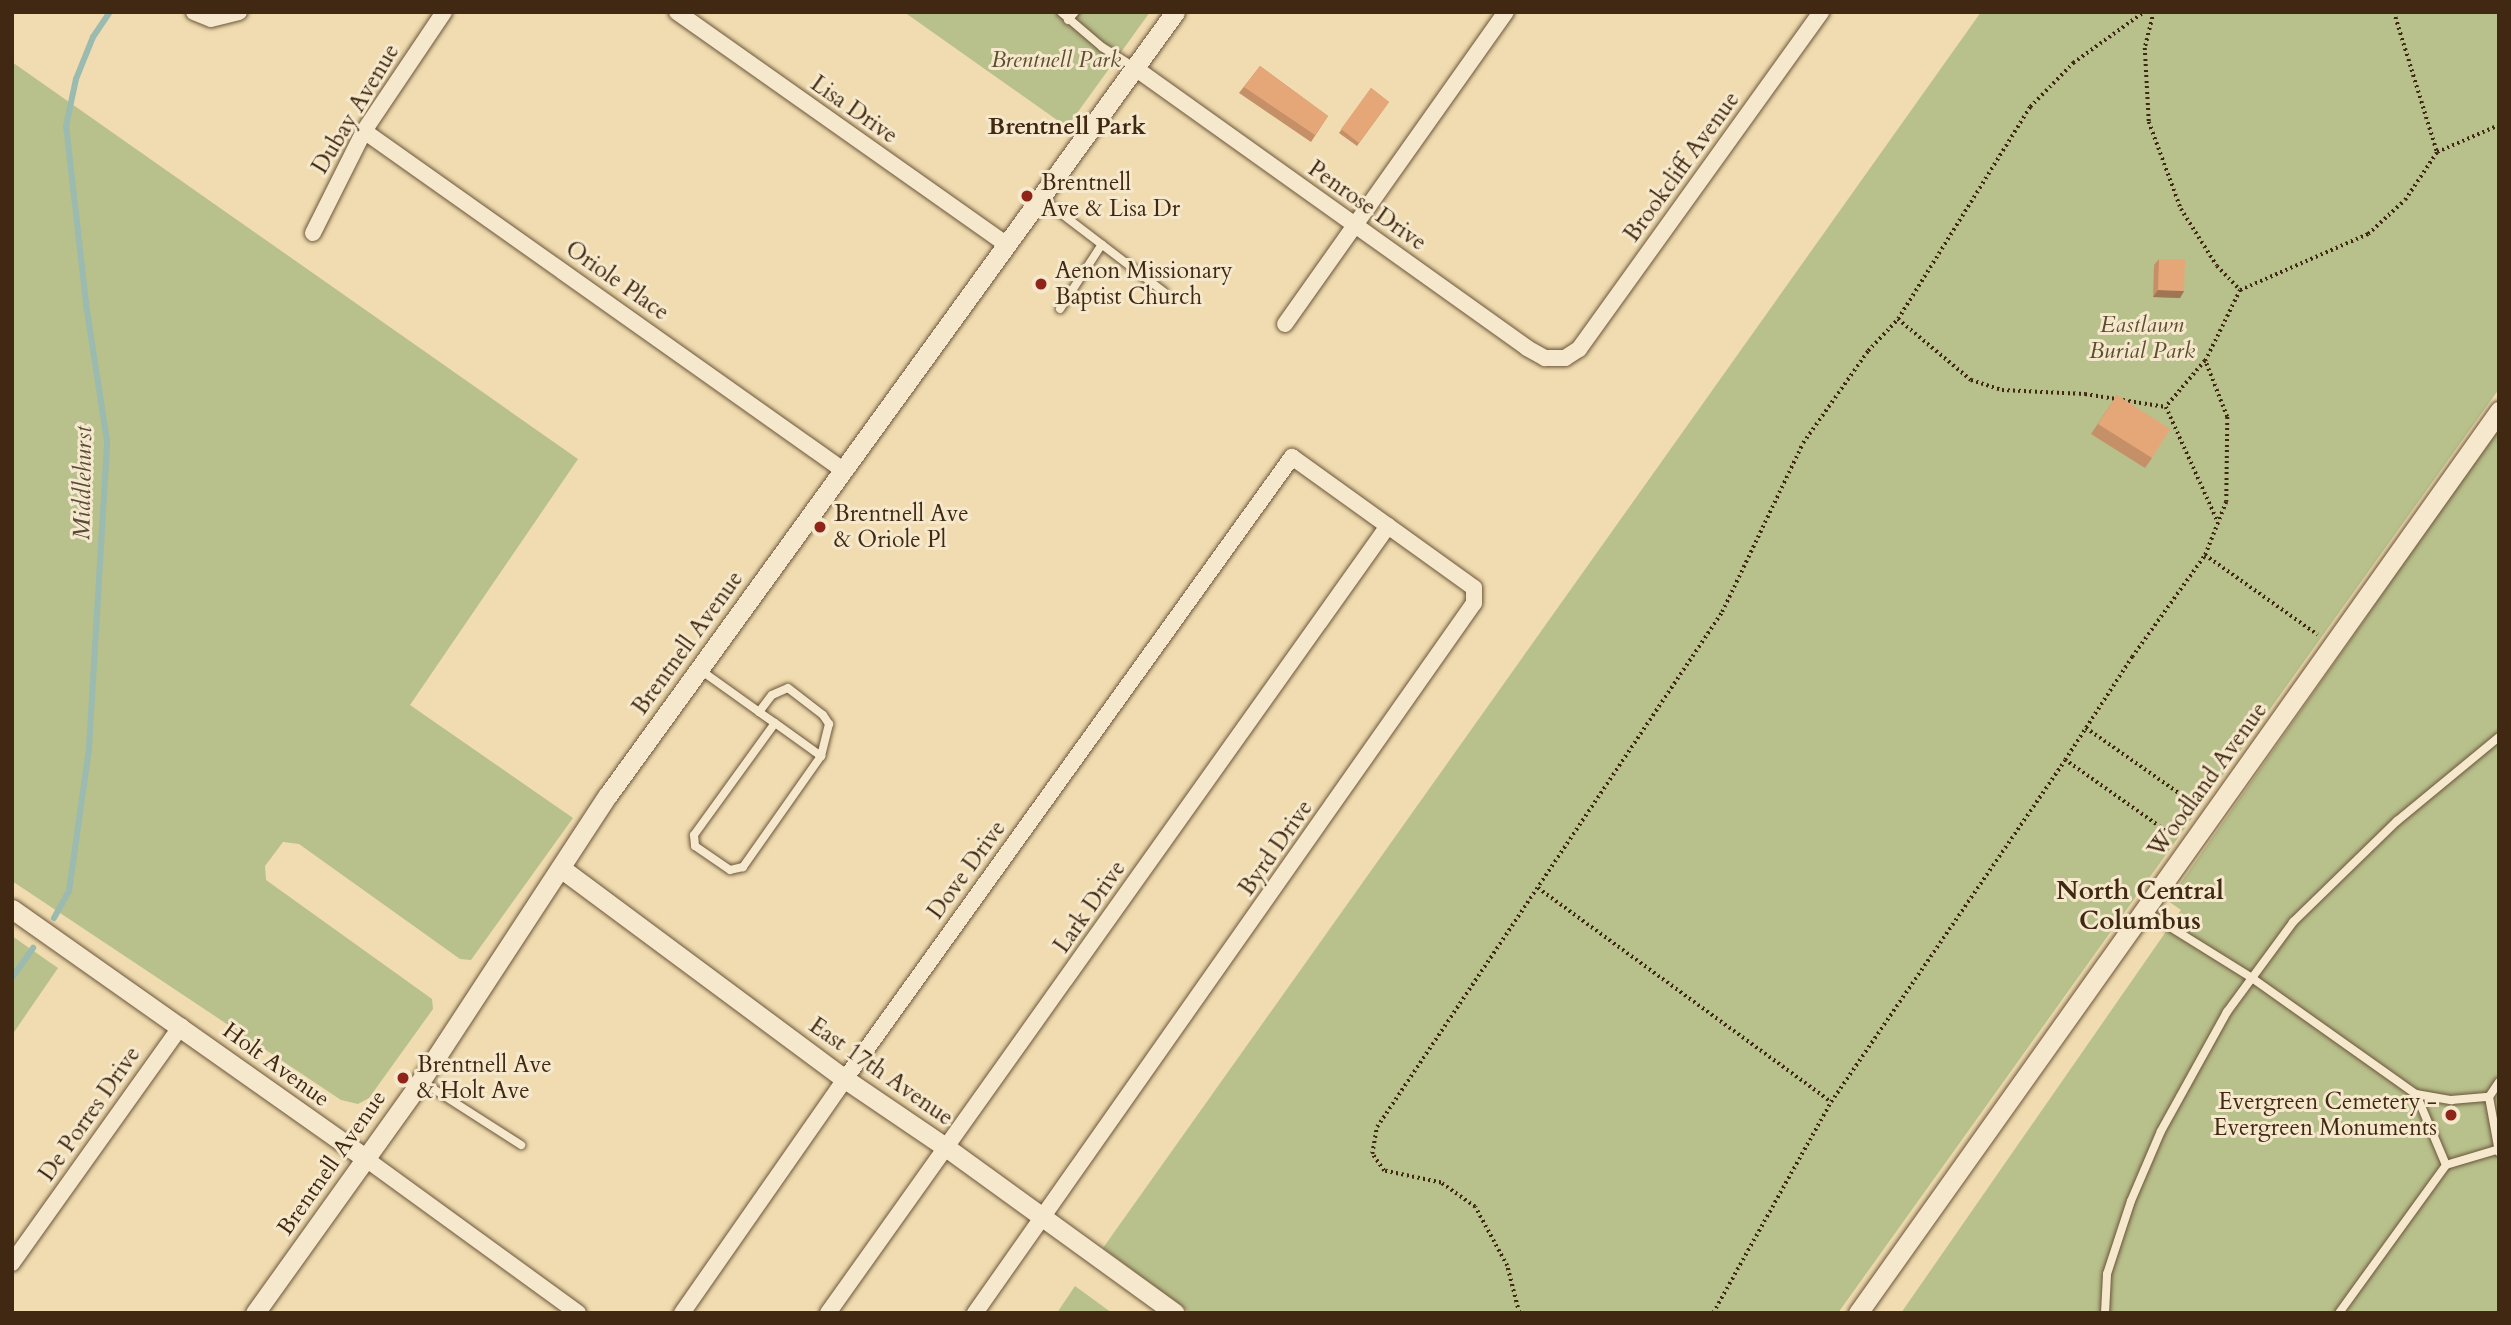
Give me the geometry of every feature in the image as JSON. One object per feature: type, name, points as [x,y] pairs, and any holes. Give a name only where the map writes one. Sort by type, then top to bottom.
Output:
[{"type":"street","points":[[194,12],[211,19],[221,19],[239,12]]},
{"type":"street","name":"Dubay Avenue","points":[[313,233],[364,131],[444,12]]},
{"type":"street","name":"Lisa Drive","points":[[677,12],[1006,244]]},
{"type":"street","name":"Brentnell Avenue","points":[[255,1313],[421,1081],[608,795],[1175,12]]},
{"type":"street","points":[[1285,324],[1506,12]]},
{"type":"street","name":"Brookcliff Avenue","points":[[1579,349],[1821,12]]},
{"type":"street","name":"Penrose Drive","points":[[1135,68],[1527,348],[1545,358],[1565,358],[1579,349]]},
{"type":"street","name":"Oriole Place","points":[[364,131],[843,470]]},
{"type":"street","name":"Woodland Avenue","points":[[1857,1313],[2499,411]]},
{"type":"street","name":"Byrd Drive","points":[[975,1313],[1474,603],[1474,588],[1292,457]]},
{"type":"street","name":"Dove Drive","points":[[682,1313],[845,1079],[1292,457]]},
{"type":"street","name":"Lark Drive","points":[[828,1313],[1388,526]]},
{"type":"street","name":"East 17th Avenue","points":[[562,869],[845,1079],[947,1148],[1175,1313]]},
{"type":"street","name":"Holt Avenue","points":[[12,909],[181,1026],[572,1311]]},
{"type":"street","name":"De Porres Drive","points":[[12,1263],[181,1026]]},
{"type":"lane","points":[[1061,12],[1068,20],[1135,68]]},
{"type":"lane","points":[[1068,20],[1075,12]]},
{"type":"lane","points":[[1041,198],[1164,292]]},
{"type":"lane","points":[[1060,309],[1102,244]]},
{"type":"lane","points":[[699,669],[821,756]]},
{"type":"lane","points":[[758,712],[772,695],[788,688],[823,715],[829,724],[829,733],[821,756],[743,867],[730,870],[695,846],[694,835],[775,723]]},
{"type":"lane","points":[[2105,1313],[2108,1274],[2131,1201],[2161,1131],[2227,1012],[2293,922],[2397,821],[2499,737]]},
{"type":"lane","points":[[2145,911],[2252,978],[2416,1094],[2451,1100],[2489,1097]]},
{"type":"lane","points":[[421,1081],[520,1145]]},
{"type":"lane","points":[[2339,1313],[2446,1165],[2498,1151],[2489,1097],[2499,1083]]},
{"type":"lane","points":[[2416,1094],[2446,1165]]},
{"type":"path","points":[[1519,1313],[1507,1266],[1475,1207],[1441,1183],[1384,1171],[1371,1154],[1377,1127],[1722,612],[1803,443],[1868,351],[1898,319],[2030,107],[2073,63],[2144,12]]},
{"type":"path","points":[[2154,12],[2145,48],[2149,121],[2181,209],[2217,266],[2240,290]]},
{"type":"path","points":[[2395,12],[2437,152]]},
{"type":"path","points":[[2166,407],[2205,361],[2240,290],[2368,234],[2405,200],[2437,152],[2499,125]]},
{"type":"path","points":[[1898,319],[1971,380],[2002,390],[2085,394],[2166,407]]},
{"type":"path","points":[[1713,1313],[1831,1102],[2205,555],[2226,502],[2227,417],[2205,361]]},
{"type":"path","points":[[2166,407],[2218,522]]},
{"type":"path","points":[[2205,555],[2334,645]]},
{"type":"path","points":[[2086,728],[2212,817]]},
{"type":"path","points":[[2065,760],[2190,848]]},
{"type":"path","points":[[1538,888],[1831,1102]]},
{"type":"green space","name":"Brentnell Park","points":[[904,12],[1150,12],[1067,127]]},
{"type":"green space","name":"Eastlawn Burial Park","points":[[1981,12],[2499,12],[2499,389],[1838,1313],[1191,1313],[1103,1248]]},
{"type":"green space","points":[[12,62],[578,459],[410,705],[573,818],[471,960],[460,959],[299,844],[283,842],[265,866],[266,880],[432,999],[433,1009],[369,1098],[358,1104],[341,1100],[12,881]]},
{"type":"green space","points":[[2499,427],[2499,1313],[1901,1313],[2181,910],[2168,901]]},
{"type":"green space","points":[[12,936],[58,968],[12,1035]]},
{"type":"green space","points":[[1075,1286],[1112,1313],[1057,1313]]},
{"type":"building","points":[[1260,66],[1328,116],[1315,135],[1244,87]]},
{"type":"building","points":[[1371,88],[1389,102],[1359,143],[1341,129]]},
{"type":"building","points":[[2159,259],[2185,259],[2184,291],[2158,290]]},
{"type":"building","points":[[2117,395],[2170,429],[2152,458],[2098,424]]},
{"type":"waterway","name":"Middlehurst","points":[[54,918],[69,891],[89,748],[107,441],[86,303],[66,126],[76,79],[93,37],[110,12]]},
{"type":"waterway","name":"Middlehurst","points":[[12,978],[33,948]]},
{"type":"place","name":"Brentnell Ave & Lisa Dr","points":[[1027,196]]},
{"type":"place","name":"Aenon Missionary Baptist Church","points":[[1041,284]]},
{"type":"place","name":"Brentnell Ave & Oriole Pl","points":[[820,527]]},
{"type":"place","name":"Brentnell Ave & Holt Ave","points":[[403,1078]]},
{"type":"place","name":"Evergreen Cemetery - Evergreen Monuments","points":[[2451,1115]]},
{"type":"district","name":"Brentnell Park","points":[[1067,127]]},
{"type":"district","name":"North Central Columbus","points":[[2140,906]]}]
